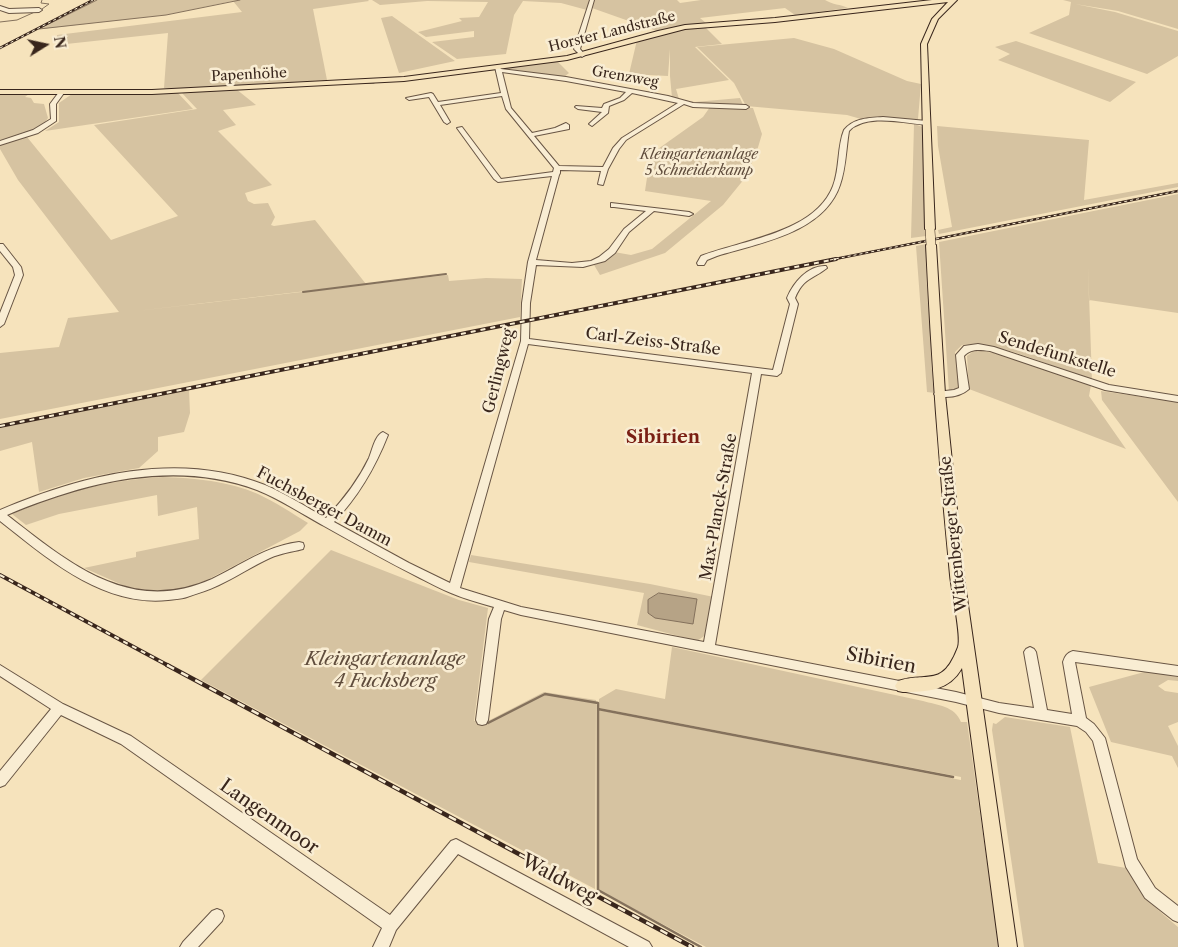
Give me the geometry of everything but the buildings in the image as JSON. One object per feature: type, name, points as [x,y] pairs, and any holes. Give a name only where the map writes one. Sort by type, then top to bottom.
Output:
[{"type":"main road","name":"Wittenberger Straße","points":[[954,0],[947,3],[936,17],[928,30],[924,44],[930,229],[939,394],[957,577],[1008,947]]},
{"type":"main road","name":"Horster Landstraße","points":[[499,68],[582,55],[660,32],[685,27],[775,20],[909,2],[921,4],[947,3]]},
{"type":"main road","name":"Papenhöhe","points":[[0,92],[152,92],[382,81],[499,68]]},
{"type":"main road","points":[[903,686],[936,683],[946,678],[955,669],[966,643]]},
{"type":"street","points":[[582,55],[577,49],[592,0]]},
{"type":"street","points":[[4,10],[22,4]]},
{"type":"street","points":[[4,10],[39,10]]},
{"type":"street","points":[[4,10],[5,17]]},
{"type":"street","points":[[499,68],[508,108],[557,170]]},
{"type":"street","name":"Grenzweg","points":[[499,68],[631,91],[697,105],[746,107]]},
{"type":"street","points":[[592,124],[606,112],[604,110],[606,106],[622,99],[631,91]]},
{"type":"street","points":[[0,143],[24,137],[54,120],[53,104],[61,92]]},
{"type":"street","points":[[436,104],[504,94]]},
{"type":"street","points":[[409,98],[431,95],[447,122]]},
{"type":"street","points":[[601,184],[605,168],[616,148],[624,139],[684,102]]},
{"type":"street","points":[[578,107],[604,110]]},
{"type":"street","points":[[700,263],[704,258],[714,254],[796,225],[822,209],[836,188],[846,132],[852,125],[873,119],[927,120]]},
{"type":"street","points":[[460,128],[496,178],[500,180],[557,170],[605,168]]},
{"type":"street","points":[[530,136],[558,130]]},
{"type":"street","name":"Gerlingweg","points":[[454,590],[525,341],[526,303],[532,262],[557,170]]},
{"type":"street","points":[[614,205],[690,214]]},
{"type":"street","points":[[640,208],[638,215],[643,219]]},
{"type":"street","points":[[532,262],[581,265],[601,259],[611,253],[622,234],[643,219],[652,209]]},
{"type":"street","points":[[0,246],[17,268],[19,275],[3,311],[0,324]]},
{"type":"street","name":"Carl-Zeiss-Straße","points":[[525,341],[777,373],[794,304],[791,298],[794,290],[807,275],[823,268]]},
{"type":"street","name":"Sendefunkstelle","points":[[939,394],[956,393],[964,389],[960,355],[967,348],[978,347],[1019,358],[1108,388],[1178,398]]},
{"type":"street","name":"Max-Planck-Straße","points":[[709,648],[757,370]]},
{"type":"street","points":[[327,523],[345,505],[358,488],[376,454],[383,435]]},
{"type":"street","name":"Fuchsberger Damm","points":[[0,514],[56,490],[89,481],[168,471],[212,474],[242,481],[281,497],[405,566],[454,590]]},
{"type":"street","points":[[0,514],[75,572],[98,583],[144,597],[166,597],[186,594],[208,586],[283,548],[299,546]]},
{"type":"street","name":"Sibirien","points":[[454,590],[550,618],[903,686],[999,708],[1080,721],[1100,738],[1131,862],[1150,893],[1178,915]]},
{"type":"street","points":[[482,720],[495,619],[501,605]]},
{"type":"street","points":[[1030,652],[1041,714]]},
{"type":"street","points":[[1080,721],[1069,662],[1073,656],[1178,671]]},
{"type":"street","name":"Langenmoor","points":[[0,670],[59,708],[126,740],[391,925]]},
{"type":"street","points":[[0,781],[59,708]]},
{"type":"street","name":"Waldweg","points":[[391,925],[456,846],[644,947]]},
{"type":"street","points":[[188,947],[217,916]]},
{"type":"street","points":[[381,947],[391,925]]},
{"type":"green space","points":[[97,0],[369,1],[313,9],[327,80],[169,89],[164,88],[168,33],[57,45],[57,35],[242,12],[233,1],[166,15],[41,29]]},
{"type":"green space","points":[[372,0],[590,0],[587,10],[561,3],[523,1],[514,15],[506,54],[457,59],[432,42],[474,37],[474,31],[426,37],[418,32],[462,21],[459,18],[479,17],[488,2],[427,1],[380,5]]},
{"type":"green space","points":[[594,0],[677,0],[680,3],[701,0],[825,0],[848,8],[795,15],[785,8],[700,18],[706,23],[657,31],[592,8]]},
{"type":"green space","points":[[1063,0],[1178,0],[1178,29],[1118,11],[1075,4],[1115,12],[1178,31],[1178,56],[1147,74],[1029,33],[1069,15],[1071,2]]},
{"type":"green space","points":[[392,16],[455,61],[399,73],[381,18]]},
{"type":"green space","points":[[704,26],[722,44],[695,47],[729,80],[676,89],[679,99],[695,102],[740,98],[744,107],[699,105],[672,98],[670,49],[668,76],[629,74],[637,40],[686,28]]},
{"type":"green space","points":[[794,38],[834,49],[907,81],[921,84],[918,119],[861,119],[847,115],[746,106],[734,83],[697,47]]},
{"type":"green space","points":[[1016,41],[1136,82],[1110,102],[998,60],[1010,54],[995,47]]},
{"type":"green space","points":[[557,61],[569,73],[564,77],[501,68]]},
{"type":"green space","points":[[236,89],[256,105],[223,110],[236,125],[218,131],[272,185],[245,193],[248,201],[254,204],[268,203],[275,217],[271,225],[274,226],[315,220],[366,284],[128,312],[448,275],[449,281],[486,278],[522,279],[520,317],[0,419],[0,353],[59,347],[68,318],[119,312],[18,180],[0,149],[0,144],[27,137],[111,240],[178,216],[94,125],[197,109],[181,92]]},
{"type":"green space","points":[[177,92],[193,109],[45,131],[59,122],[59,103],[72,94]]},
{"type":"green space","points":[[0,94],[29,94],[25,97],[31,98],[34,103],[44,104],[48,118],[33,131],[0,142]]},
{"type":"green space","name":"Kleingartenanlage 5 Schneiderkamp","points":[[710,107],[753,108],[762,134],[756,154],[745,178],[723,205],[665,253],[600,275],[594,265],[605,261],[614,252],[631,255],[652,249],[711,201],[645,191],[648,171],[658,149],[703,117]]},
{"type":"green space","points":[[914,124],[923,127],[926,236],[911,238]]},
{"type":"green space","points":[[937,126],[1089,140],[1084,200],[1178,183],[1178,187],[939,234],[938,230],[952,227],[938,146]]},
{"type":"green space","points":[[1178,194],[1178,313],[1089,300],[1092,381],[1010,351],[977,345],[962,345],[955,352],[959,388],[949,392],[939,242]]},
{"type":"green space","points":[[926,244],[935,393],[927,392],[916,246]]},
{"type":"green space","points":[[975,350],[1000,354],[1091,385],[1089,396],[1126,449],[969,389],[967,356]]},
{"type":"green space","points":[[189,390],[190,413],[184,432],[158,437],[158,451],[139,468],[84,478],[39,492],[32,442],[0,451],[0,428]]},
{"type":"green space","points":[[1101,391],[1178,402],[1178,502],[1102,400]]},
{"type":"green space","points":[[163,477],[211,481],[235,486],[271,500],[308,523],[300,531],[205,581],[186,589],[147,591],[127,587],[84,568],[136,557],[136,552],[199,539],[197,507],[158,516],[157,495],[59,514],[26,525],[12,514],[48,499],[85,488],[123,481]]},
{"type":"green space","name":"Kleingartenanlage 4 Fuchsberg","points":[[331,550],[459,600],[488,608],[474,721],[488,721],[544,692],[596,700],[595,889],[201,680]]},
{"type":"green space","points":[[471,555],[650,584],[714,597],[707,634],[697,641],[637,625],[644,593],[469,562]]},
{"type":"green space","points":[[672,647],[934,704],[950,709],[961,722],[967,722],[999,947],[706,947],[598,890],[599,710],[961,780],[961,777],[599,708],[599,699],[616,689],[665,699]]},
{"type":"green space","points":[[1148,671],[1178,677],[1178,681],[1168,680],[1158,686],[1165,691],[1178,693],[1178,722],[1168,726],[1178,746],[1178,768],[1172,756],[1111,742],[1089,687]]},
{"type":"green space","points":[[1005,717],[1070,727],[1098,863],[1126,868],[1149,900],[1178,927],[1178,947],[1024,947],[992,730],[993,723],[996,724]]},
{"type":"shaded area","points":[[659,593],[697,599],[693,624],[655,618],[648,613],[648,600]]},
{"type":"waterway","points":[[42,0],[41,3],[49,4],[42,9]]},
{"type":"waterway","points":[[41,28],[97,0]]},
{"type":"waterway","points":[[39,29],[166,15],[240,0]]},
{"type":"waterway","points":[[0,22],[17,20],[37,11]]},
{"type":"waterway","points":[[364,83],[374,83]]},
{"type":"waterway","points":[[73,94],[80,94]]},
{"type":"waterway","points":[[303,292],[446,274]]},
{"type":"waterway","points":[[488,723],[545,694],[598,703],[598,709]]},
{"type":"waterway","points":[[598,709],[953,777]]},
{"type":"waterway","points":[[598,709],[598,890],[701,947]]},
{"type":"railway","points":[[0,48],[93,0]]},
{"type":"railway","points":[[830,260],[1178,191]]},
{"type":"railway","points":[[0,426],[836,259]]},
{"type":"railway","points":[[0,575],[169,666]]},
{"type":"railway","points":[[167,665],[692,947]]},
{"type":"district","name":"Sibirien","points":[[663,438]]}]
